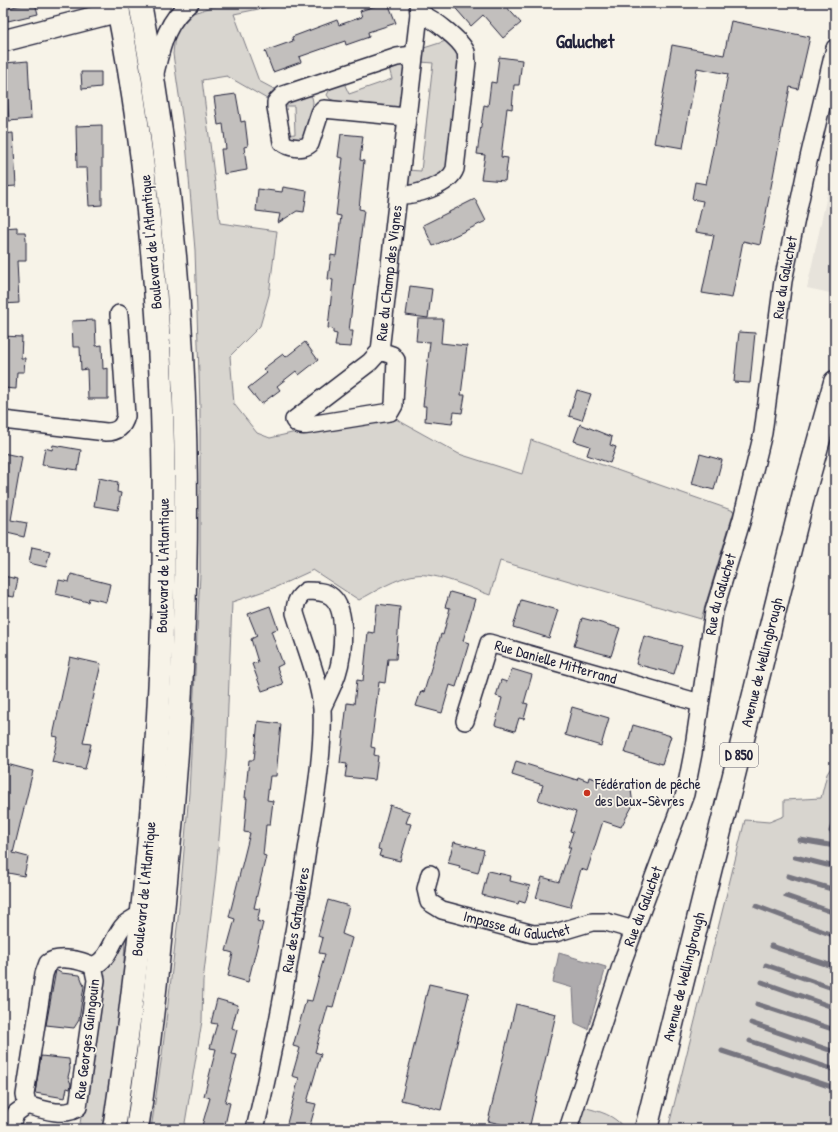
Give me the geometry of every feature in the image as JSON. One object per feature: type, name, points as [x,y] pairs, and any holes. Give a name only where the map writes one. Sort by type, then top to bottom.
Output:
[{"type":"main road","name":"Boulevard de l'Atlantique","points":[[137,1129],[156,983],[173,813],[184,641],[187,529],[186,413],[180,310],[172,215],[154,79],[140,3]]},
{"type":"main road","name":"Boulevard de l'Atlantique","points":[[114,1129],[133,996],[152,804],[161,655],[164,565],[164,439],[162,375],[151,226],[140,133],[118,7]]},
{"type":"main road","name":"Avenue de Wellingbrough","points":[[646,1129],[804,493],[835,382]]},
{"type":"street","points":[[154,79],[167,28],[177,15],[190,3]]},
{"type":"street","points":[[3,41],[118,7]]},
{"type":"street","name":"Rue du Champ des Vignes","points":[[380,351],[392,355],[396,360],[394,405],[390,412],[302,426],[296,423],[294,420],[370,362],[380,351],[419,8]]},
{"type":"street","name":"Rue du Champ des Vignes","points":[[398,195],[415,195],[446,180],[453,174],[467,62],[466,52],[436,21],[427,16],[419,8]]},
{"type":"street","name":"Rue du Galuchet","points":[[568,1129],[634,930],[685,794],[694,754],[714,611],[742,519],[763,433],[783,282],[807,166],[835,48]]},
{"type":"street","points":[[324,109],[320,113],[310,144],[301,148],[291,147],[282,142],[276,102],[283,95],[397,57],[413,56]]},
{"type":"street","points":[[315,85],[324,109]]},
{"type":"street","points":[[324,109],[406,117]]},
{"type":"street","points":[[3,420],[106,432],[118,431],[126,416],[119,314]]},
{"type":"street","name":"Rue des Gataudières","points":[[255,1129],[287,977],[299,904],[320,753],[322,708],[314,673],[295,613],[295,604],[299,596],[306,590],[320,591],[332,596],[340,605],[344,627],[337,673],[322,708]]},
{"type":"street","name":"Rue Danielle Mitterrand","points":[[465,721],[489,643],[700,703]]},
{"type":"street","name":"Impasse du Galuchet","points":[[430,874],[426,889],[429,902],[442,910],[533,934],[555,933],[592,922],[606,922],[634,930]]},
{"type":"street","name":"Rue Georges Guingouin","points":[[92,966],[105,957],[124,925],[141,914]]},
{"type":"street","name":"Rue Georges Guingouin","points":[[57,958],[87,963],[92,966],[96,980],[78,1106],[75,1110],[66,1112],[27,1105],[25,1095],[48,963],[57,958]]},
{"type":"street","points":[[8,1129],[16,1113],[27,1105]]},
{"type":"shaded area","points":[[225,3],[288,3],[234,14],[259,81],[274,89],[267,99],[227,76],[202,80],[220,223],[277,231],[269,295],[260,326],[230,356],[234,404],[257,433],[270,438],[292,433],[394,418],[459,454],[522,474],[531,440],[734,511],[701,619],[500,561],[490,595],[443,578],[415,575],[393,582],[359,600],[313,570],[276,587],[232,602],[226,757],[216,873],[203,981],[202,1021],[184,1129],[151,1129],[162,1055],[178,919],[189,793],[200,574],[200,406],[195,250],[186,143],[173,54],[175,33],[193,13]]},
{"type":"shaded area","points":[[449,40],[463,54],[447,173],[414,188],[407,187],[407,170],[421,171],[433,63],[421,62],[422,53],[424,48]]},
{"type":"shaded area","points":[[401,64],[406,65],[402,105],[396,109],[335,101],[330,99],[327,95],[330,89],[344,83],[349,94],[392,79],[389,68]]},
{"type":"shaded area","points":[[308,94],[312,97],[313,102],[309,139],[299,144],[285,135],[295,134],[294,106],[281,106],[282,102]]},
{"type":"shaded area","points":[[835,158],[835,294],[807,288]]},
{"type":"shaded area","points":[[835,761],[835,1129],[668,1129],[745,820],[769,822],[784,816],[784,800],[821,798],[827,774]]},
{"type":"shaded area","points":[[125,937],[123,986],[103,1129],[79,1129],[85,1095],[98,969]]},
{"type":"shaded area","points":[[559,953],[606,967],[588,1029],[575,1023],[573,988],[553,982]]},
{"type":"shaded area","points":[[583,1107],[601,1112],[611,1117],[625,1129],[577,1129]]},
{"type":"building","points":[[28,3],[35,3],[38,14],[8,21],[5,9]]},
{"type":"building","points":[[388,3],[396,23],[368,32],[369,37],[346,45],[345,41],[299,57],[301,62],[273,72],[265,51],[293,41],[292,37],[337,20],[339,25],[362,17],[360,11]]},
{"type":"building","points":[[451,3],[503,3],[521,23],[503,38],[483,15],[471,26]]},
{"type":"building","points":[[731,21],[810,37],[798,89],[790,87],[760,245],[743,241],[732,298],[702,293],[714,235],[696,232],[703,201],[692,199],[695,182],[706,184],[728,74],[697,68],[683,148],[654,143],[672,45],[724,55]]},
{"type":"building","points":[[499,57],[522,60],[519,85],[514,85],[512,109],[507,108],[501,157],[508,158],[505,181],[481,179],[485,155],[477,154],[484,105],[488,106],[491,82],[496,83]]},
{"type":"building","points":[[28,61],[31,119],[9,121],[5,63]]},
{"type":"building","points":[[81,72],[101,72],[101,87],[82,89]]},
{"type":"building","points":[[236,94],[241,122],[245,121],[248,146],[244,147],[247,170],[224,174],[221,149],[226,149],[223,124],[218,125],[214,97]]},
{"type":"building","points":[[102,125],[102,205],[89,206],[87,168],[77,168],[76,126]]},
{"type":"building","points":[[13,133],[16,186],[3,187],[3,134]]},
{"type":"building","points":[[341,134],[363,136],[360,160],[364,161],[359,209],[364,210],[349,331],[353,331],[351,347],[335,346],[337,334],[333,333],[333,329],[328,328],[333,280],[328,279],[331,255],[336,256],[341,216],[336,215],[343,158],[338,157]]},
{"type":"building","points":[[283,187],[307,191],[304,212],[297,211],[278,223],[280,214],[256,211],[258,189],[282,192]]},
{"type":"building","points":[[475,199],[486,221],[433,246],[423,225]]},
{"type":"building","points":[[17,227],[17,232],[25,232],[26,239],[26,261],[17,261],[19,303],[3,304],[3,228]]},
{"type":"building","points":[[410,286],[432,289],[428,318],[406,315]]},
{"type":"building","points":[[418,319],[443,319],[441,343],[467,346],[461,395],[465,395],[462,413],[454,412],[452,424],[425,421],[426,406],[423,406],[430,342],[416,341]]},
{"type":"building","points":[[95,320],[96,346],[102,345],[103,369],[108,368],[108,399],[88,399],[87,369],[81,370],[80,347],[73,347],[72,321]]},
{"type":"building","points":[[739,332],[755,333],[750,383],[734,382]]},
{"type":"building","points":[[3,336],[22,337],[21,358],[25,358],[24,372],[17,372],[16,389],[3,388]]},
{"type":"building","points":[[305,342],[318,360],[299,375],[296,371],[277,386],[280,390],[261,404],[248,388],[267,373],[263,369],[283,354],[286,357]]},
{"type":"building","points":[[577,390],[591,394],[582,420],[569,416]]},
{"type":"building","points":[[580,424],[612,437],[610,445],[616,447],[610,463],[587,455],[590,446],[574,441]]},
{"type":"building","points":[[53,445],[81,450],[78,470],[42,465],[45,448],[52,450]]},
{"type":"building","points":[[3,453],[22,457],[11,520],[27,523],[24,537],[3,532]]},
{"type":"building","points":[[700,454],[722,460],[714,490],[692,484]]},
{"type":"building","points":[[99,478],[118,482],[117,492],[121,493],[118,510],[94,506]]},
{"type":"building","points":[[32,547],[50,551],[46,567],[29,563]]},
{"type":"building","points":[[71,574],[110,584],[106,602],[89,598],[88,602],[56,594],[59,580],[69,582]]},
{"type":"building","points":[[3,576],[18,579],[14,597],[3,595]]},
{"type":"building","points":[[450,592],[475,599],[463,641],[469,643],[456,687],[450,685],[442,713],[416,706],[421,691],[424,692],[441,634],[443,635],[450,608],[445,607]]},
{"type":"building","points":[[521,600],[558,610],[549,638],[513,627]]},
{"type":"building","points":[[377,604],[400,607],[396,659],[388,659],[385,683],[379,682],[371,747],[375,748],[374,755],[378,756],[375,780],[345,777],[347,764],[340,763],[347,703],[354,704],[357,680],[363,681],[368,632],[374,633]]},
{"type":"building","points":[[270,606],[278,629],[271,631],[283,664],[277,667],[283,684],[262,691],[252,664],[258,662],[251,639],[257,636],[248,614]]},
{"type":"building","points":[[582,618],[620,628],[611,656],[574,646]]},
{"type":"building","points":[[644,636],[682,646],[674,674],[636,664]]},
{"type":"building","points":[[70,657],[101,664],[83,743],[91,744],[85,769],[52,762],[58,737],[53,736]]},
{"type":"building","points":[[512,669],[532,675],[524,703],[528,704],[524,719],[519,718],[515,731],[495,725],[502,698],[496,696],[501,680],[507,682]]},
{"type":"building","points":[[572,707],[609,718],[601,746],[565,735]]},
{"type":"building","points":[[258,721],[281,724],[276,776],[270,776],[267,800],[273,801],[270,825],[266,825],[263,855],[266,856],[254,908],[260,909],[257,921],[263,923],[248,982],[228,976],[233,953],[226,951],[235,919],[229,917],[250,833],[244,832],[247,798],[245,798],[249,760],[254,760]]},
{"type":"building","points":[[633,725],[671,736],[662,764],[625,753]]},
{"type":"building","points":[[516,761],[577,780],[578,777],[588,781],[589,777],[631,790],[633,805],[621,827],[603,821],[587,871],[581,869],[570,907],[536,898],[542,877],[559,882],[571,847],[568,847],[573,832],[570,831],[576,812],[538,800],[543,785],[512,775]]},
{"type":"building","points":[[3,763],[33,771],[13,853],[28,857],[24,876],[3,872]]},
{"type":"building","points":[[390,805],[410,812],[406,823],[411,824],[400,861],[379,856],[381,850],[378,849]]},
{"type":"building","points":[[454,842],[484,850],[478,873],[459,868],[460,866],[448,863]]},
{"type":"building","points":[[488,871],[511,876],[510,881],[530,886],[525,903],[519,901],[518,904],[482,895]]},
{"type":"building","points":[[328,900],[349,906],[342,934],[352,938],[333,1007],[328,1006],[315,1052],[321,1054],[307,1102],[316,1104],[309,1129],[295,1129],[286,1127],[299,1078],[292,1076],[300,1048],[293,1046],[306,1000],[312,1001],[325,954],[319,953],[323,938],[318,936]]},
{"type":"building","points":[[56,970],[61,973],[80,975],[84,986],[79,1020],[74,1028],[46,1025]]},
{"type":"building","points":[[429,984],[469,993],[441,1110],[401,1100]]},
{"type":"building","points":[[217,999],[238,1005],[232,1028],[237,1030],[231,1054],[237,1055],[225,1102],[230,1103],[224,1129],[201,1129],[210,1098],[204,1096],[216,1049],[210,1048],[217,1024],[211,1023]]},
{"type":"building","points":[[516,1004],[556,1014],[529,1129],[520,1129],[488,1121]]},
{"type":"building","points":[[41,1056],[69,1059],[70,1069],[68,1077],[71,1084],[70,1089],[67,1088],[65,1098],[35,1093]]},
{"type":"waterway","points":[[835,818],[831,831],[835,831]]},
{"type":"waterway","points":[[800,840],[835,846]]},
{"type":"waterway","points":[[795,857],[835,867]]},
{"type":"waterway","points":[[788,876],[835,890]]},
{"type":"waterway","points":[[786,896],[835,913]]},
{"type":"waterway","points":[[756,906],[835,936]]},
{"type":"waterway","points":[[771,946],[835,967]]},
{"type":"waterway","points":[[766,965],[835,989]]},
{"type":"waterway","points":[[762,982],[835,1008]]},
{"type":"waterway","points":[[757,1004],[835,1030]]},
{"type":"waterway","points":[[751,1023],[835,1052]]},
{"type":"waterway","points":[[750,1041],[835,1070]]},
{"type":"waterway","points":[[722,1051],[835,1088]]},
{"type":"place","name":"Fédération de pêche des Deux-Sèvres","points":[[587,793]]},
{"type":"district","name":"Galuchet","points":[[585,41]]}]
